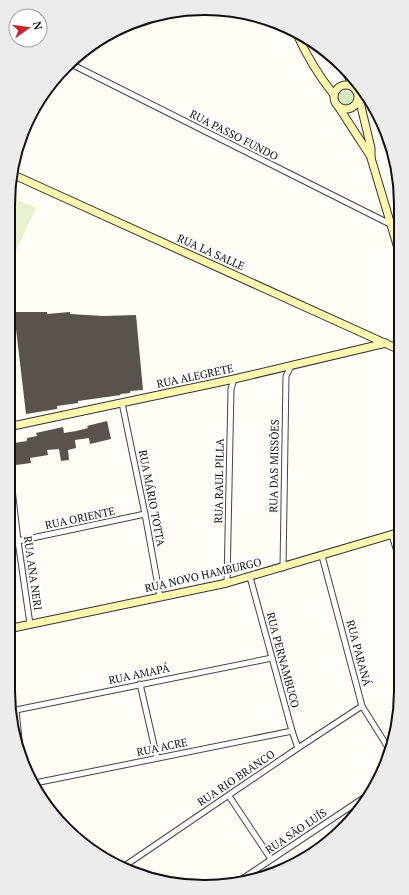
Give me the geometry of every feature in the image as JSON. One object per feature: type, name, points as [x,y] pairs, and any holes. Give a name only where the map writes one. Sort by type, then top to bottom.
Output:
[{"type":"street","points":[[300,41],[323,81],[334,95],[334,100],[371,158]]},
{"type":"street","name":"RUA PASSO FUNDO","points":[[76,66],[390,224]]},
{"type":"street","points":[[334,95],[340,87],[344,77]]},
{"type":"street","points":[[323,81],[340,87],[346,84],[353,87]]},
{"type":"street","points":[[358,93],[371,148],[371,158],[394,236]]},
{"type":"street","points":[[338,106],[346,109],[353,108],[358,102],[359,98]]},
{"type":"street","points":[[357,136],[364,135],[366,132]]},
{"type":"street","name":"RUA LA SALLE","points":[[18,176],[394,347]]},
{"type":"street","name":"RUA ALEGRETE","points":[[15,426],[234,379],[386,343]]},
{"type":"street","name":"RUA DAS MISSÕES","points":[[283,568],[286,376],[291,366]]},
{"type":"street","name":"RUA RAUL PILLA","points":[[227,583],[232,388],[234,379]]},
{"type":"street","name":"RUA MÁRIO TOTTA","points":[[122,403],[146,514],[160,597]]},
{"type":"street","name":"RUA ORIENTE","points":[[18,541],[146,514]]},
{"type":"street","name":"RUA ANA NERI","points":[[15,515],[30,624]]},
{"type":"street","points":[[392,535],[394,542]]},
{"type":"street","name":"RUA NOVO HAMBURGO","points":[[15,627],[227,583],[283,568],[392,535]]},
{"type":"street","name":"RUA PARANÁ","points":[[322,556],[362,706],[386,745]]},
{"type":"street","name":"RUA PERNAMBUCO","points":[[250,577],[298,748]]},
{"type":"street","name":"RUA AMAPÁ","points":[[16,711],[272,658]]},
{"type":"street","points":[[140,684],[157,758]]},
{"type":"street","name":"RUA RIO BRANCO","points":[[127,863],[362,706]]},
{"type":"street","name":"RUA ACRE","points":[[39,782],[292,730]]},
{"type":"street","points":[[229,796],[271,860]]},
{"type":"street","name":"RUA SÃO LUÍS","points":[[248,875],[358,802]]},
{"type":"green space","points":[[346,91],[351,93],[353,98],[351,103],[346,105],[341,103],[339,98],[341,93]]},
{"type":"green space","points":[[15,198],[36,208],[15,253]]},
{"type":"building","points":[[15,312],[47,312],[47,314],[70,312],[70,314],[103,316],[136,315],[143,390],[130,391],[130,393],[120,394],[121,395],[78,401],[78,403],[57,406],[57,409],[26,414]]},
{"type":"building","points":[[107,421],[111,439],[90,444],[89,438],[75,440],[76,448],[68,450],[69,460],[61,461],[59,449],[47,450],[48,455],[30,458],[31,463],[16,465],[15,443],[27,441],[27,438],[37,436],[36,433],[63,427],[64,433],[88,428],[87,426]]}]
